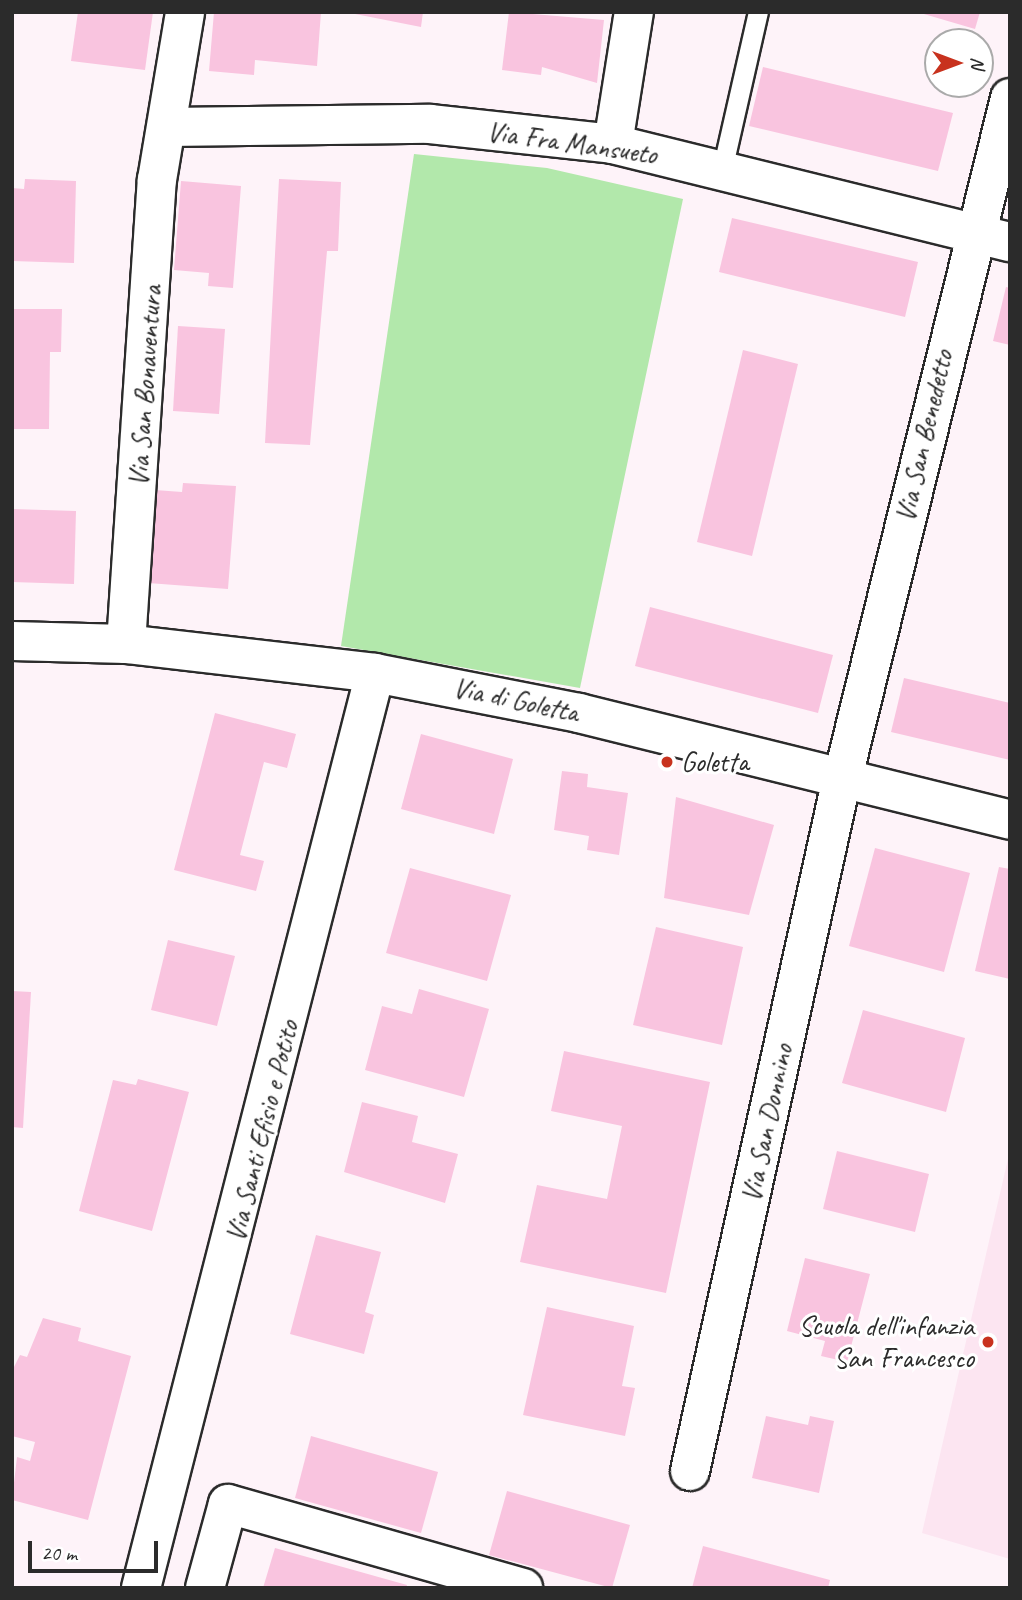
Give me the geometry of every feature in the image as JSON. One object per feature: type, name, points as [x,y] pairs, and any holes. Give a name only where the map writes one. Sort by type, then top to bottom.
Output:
[{"type":"street","name":"Via San Bonaventura","points":[[126,644],[158,180],[185,12]]},
{"type":"street","points":[[613,144],[634,12]]},
{"type":"street","name":"Via San Benedetto","points":[[845,776],[992,237],[1010,98]]},
{"type":"street","name":"Via Fra Mansueto","points":[[167,127],[430,124],[613,144],[992,237]]},
{"type":"street","name":"Via di Goletta","points":[[12,641],[126,644],[375,673],[579,713],[845,776],[1010,820]]},
{"type":"street","name":"Via Santi Efisio e Potito","points":[[141,1588],[197,1390],[375,673]]},
{"type":"street","name":"Via San Donnino","points":[[690,1471],[845,776]]},
{"type":"street","points":[[205,1588],[228,1504],[523,1588]]},
{"type":"lane","points":[[722,170],[758,12]]},
{"type":"shaded area","name":"Scuola dell'infanzia San Francesco","points":[[1010,1150],[1010,1559],[922,1533]]},
{"type":"green space","points":[[414,154],[547,168],[683,199],[580,688],[341,646]]},
{"type":"building","points":[[78,12],[153,12],[145,70],[71,61]]},
{"type":"building","points":[[214,12],[321,12],[317,66],[255,60],[254,75],[209,71]]},
{"type":"building","points":[[345,12],[423,12],[421,27]]},
{"type":"building","points":[[509,12],[604,20],[597,83],[542,67],[541,75],[502,70]]},
{"type":"building","points":[[917,12],[980,12],[975,28]]},
{"type":"building","points":[[763,67],[953,113],[938,171],[749,126]]},
{"type":"building","points":[[25,179],[76,181],[74,263],[12,261],[12,188],[24,189]]},
{"type":"building","points":[[279,179],[341,182],[338,251],[327,251],[310,445],[265,443]]},
{"type":"building","points":[[181,181],[241,186],[233,288],[208,286],[209,273],[174,270]]},
{"type":"building","points":[[732,218],[918,262],[905,317],[719,272]]},
{"type":"building","points":[[1006,287],[1010,288],[1010,345],[993,341]]},
{"type":"building","points":[[12,309],[62,309],[61,352],[50,352],[49,429],[12,429]]},
{"type":"building","points":[[178,326],[225,329],[219,414],[173,411]]},
{"type":"building","points":[[743,350],[798,364],[752,556],[697,542]]},
{"type":"building","points":[[183,483],[236,486],[228,589],[148,583],[155,490],[182,492]]},
{"type":"building","points":[[12,509],[76,511],[74,584],[12,582]]},
{"type":"building","points":[[650,607],[833,655],[818,713],[635,666]]},
{"type":"building","points":[[904,678],[1010,703],[1010,760],[891,732]]},
{"type":"building","points":[[215,713],[296,734],[287,768],[264,762],[240,855],[264,861],[256,891],[174,870]]},
{"type":"building","points":[[421,734],[513,759],[494,834],[401,809]]},
{"type":"building","points":[[562,771],[588,774],[587,787],[628,793],[619,855],[587,850],[589,836],[554,830]]},
{"type":"building","points":[[676,797],[774,825],[749,915],[664,898]]},
{"type":"building","points":[[875,848],[970,873],[944,972],[849,946]]},
{"type":"building","points":[[999,867],[1010,869],[1010,979],[975,971]]},
{"type":"building","points":[[410,868],[511,895],[487,981],[386,953]]},
{"type":"building","points":[[656,927],[743,947],[722,1045],[633,1025]]},
{"type":"building","points":[[168,940],[235,956],[217,1026],[151,1010]]},
{"type":"building","points":[[419,989],[489,1009],[464,1097],[365,1070],[382,1006],[412,1014]]},
{"type":"building","points":[[12,991],[31,992],[23,1128],[12,1127]]},
{"type":"building","points":[[863,1010],[965,1038],[946,1112],[842,1083]]},
{"type":"building","points":[[564,1051],[710,1082],[666,1293],[520,1262],[537,1185],[607,1199],[622,1126],[551,1111]]},
{"type":"building","points":[[138,1079],[189,1092],[152,1231],[79,1211],[113,1080],[136,1085]]},
{"type":"building","points":[[362,1102],[418,1116],[412,1142],[458,1154],[445,1203],[344,1172]]},
{"type":"building","points":[[837,1151],[929,1174],[915,1232],[823,1209]]},
{"type":"building","points":[[316,1235],[381,1252],[365,1312],[374,1315],[364,1354],[290,1334]]},
{"type":"building","points":[[805,1258],[870,1274],[847,1362],[821,1356],[825,1341],[787,1331]]},
{"type":"building","points":[[547,1307],[634,1326],[622,1386],[635,1388],[625,1436],[523,1415]]},
{"type":"building","points":[[43,1318],[81,1328],[78,1341],[131,1356],[88,1520],[12,1500],[17,1457],[30,1461],[35,1442],[12,1436],[12,1371],[20,1355],[27,1357]]},
{"type":"building","points":[[766,1416],[808,1425],[810,1416],[834,1421],[819,1493],[752,1478]]},
{"type":"building","points":[[311,1436],[438,1472],[421,1533],[295,1498]]},
{"type":"building","points":[[507,1491],[630,1525],[612,1588],[489,1555]]},
{"type":"building","points":[[703,1546],[830,1580],[828,1588],[692,1588]]},
{"type":"building","points":[[275,1548],[407,1585],[406,1588],[263,1588]]},
{"type":"place","name":"Goletta","points":[[667,762]]},
{"type":"place","name":"Scuola dell'infanzia San Francesco","points":[[988,1342]]}]
